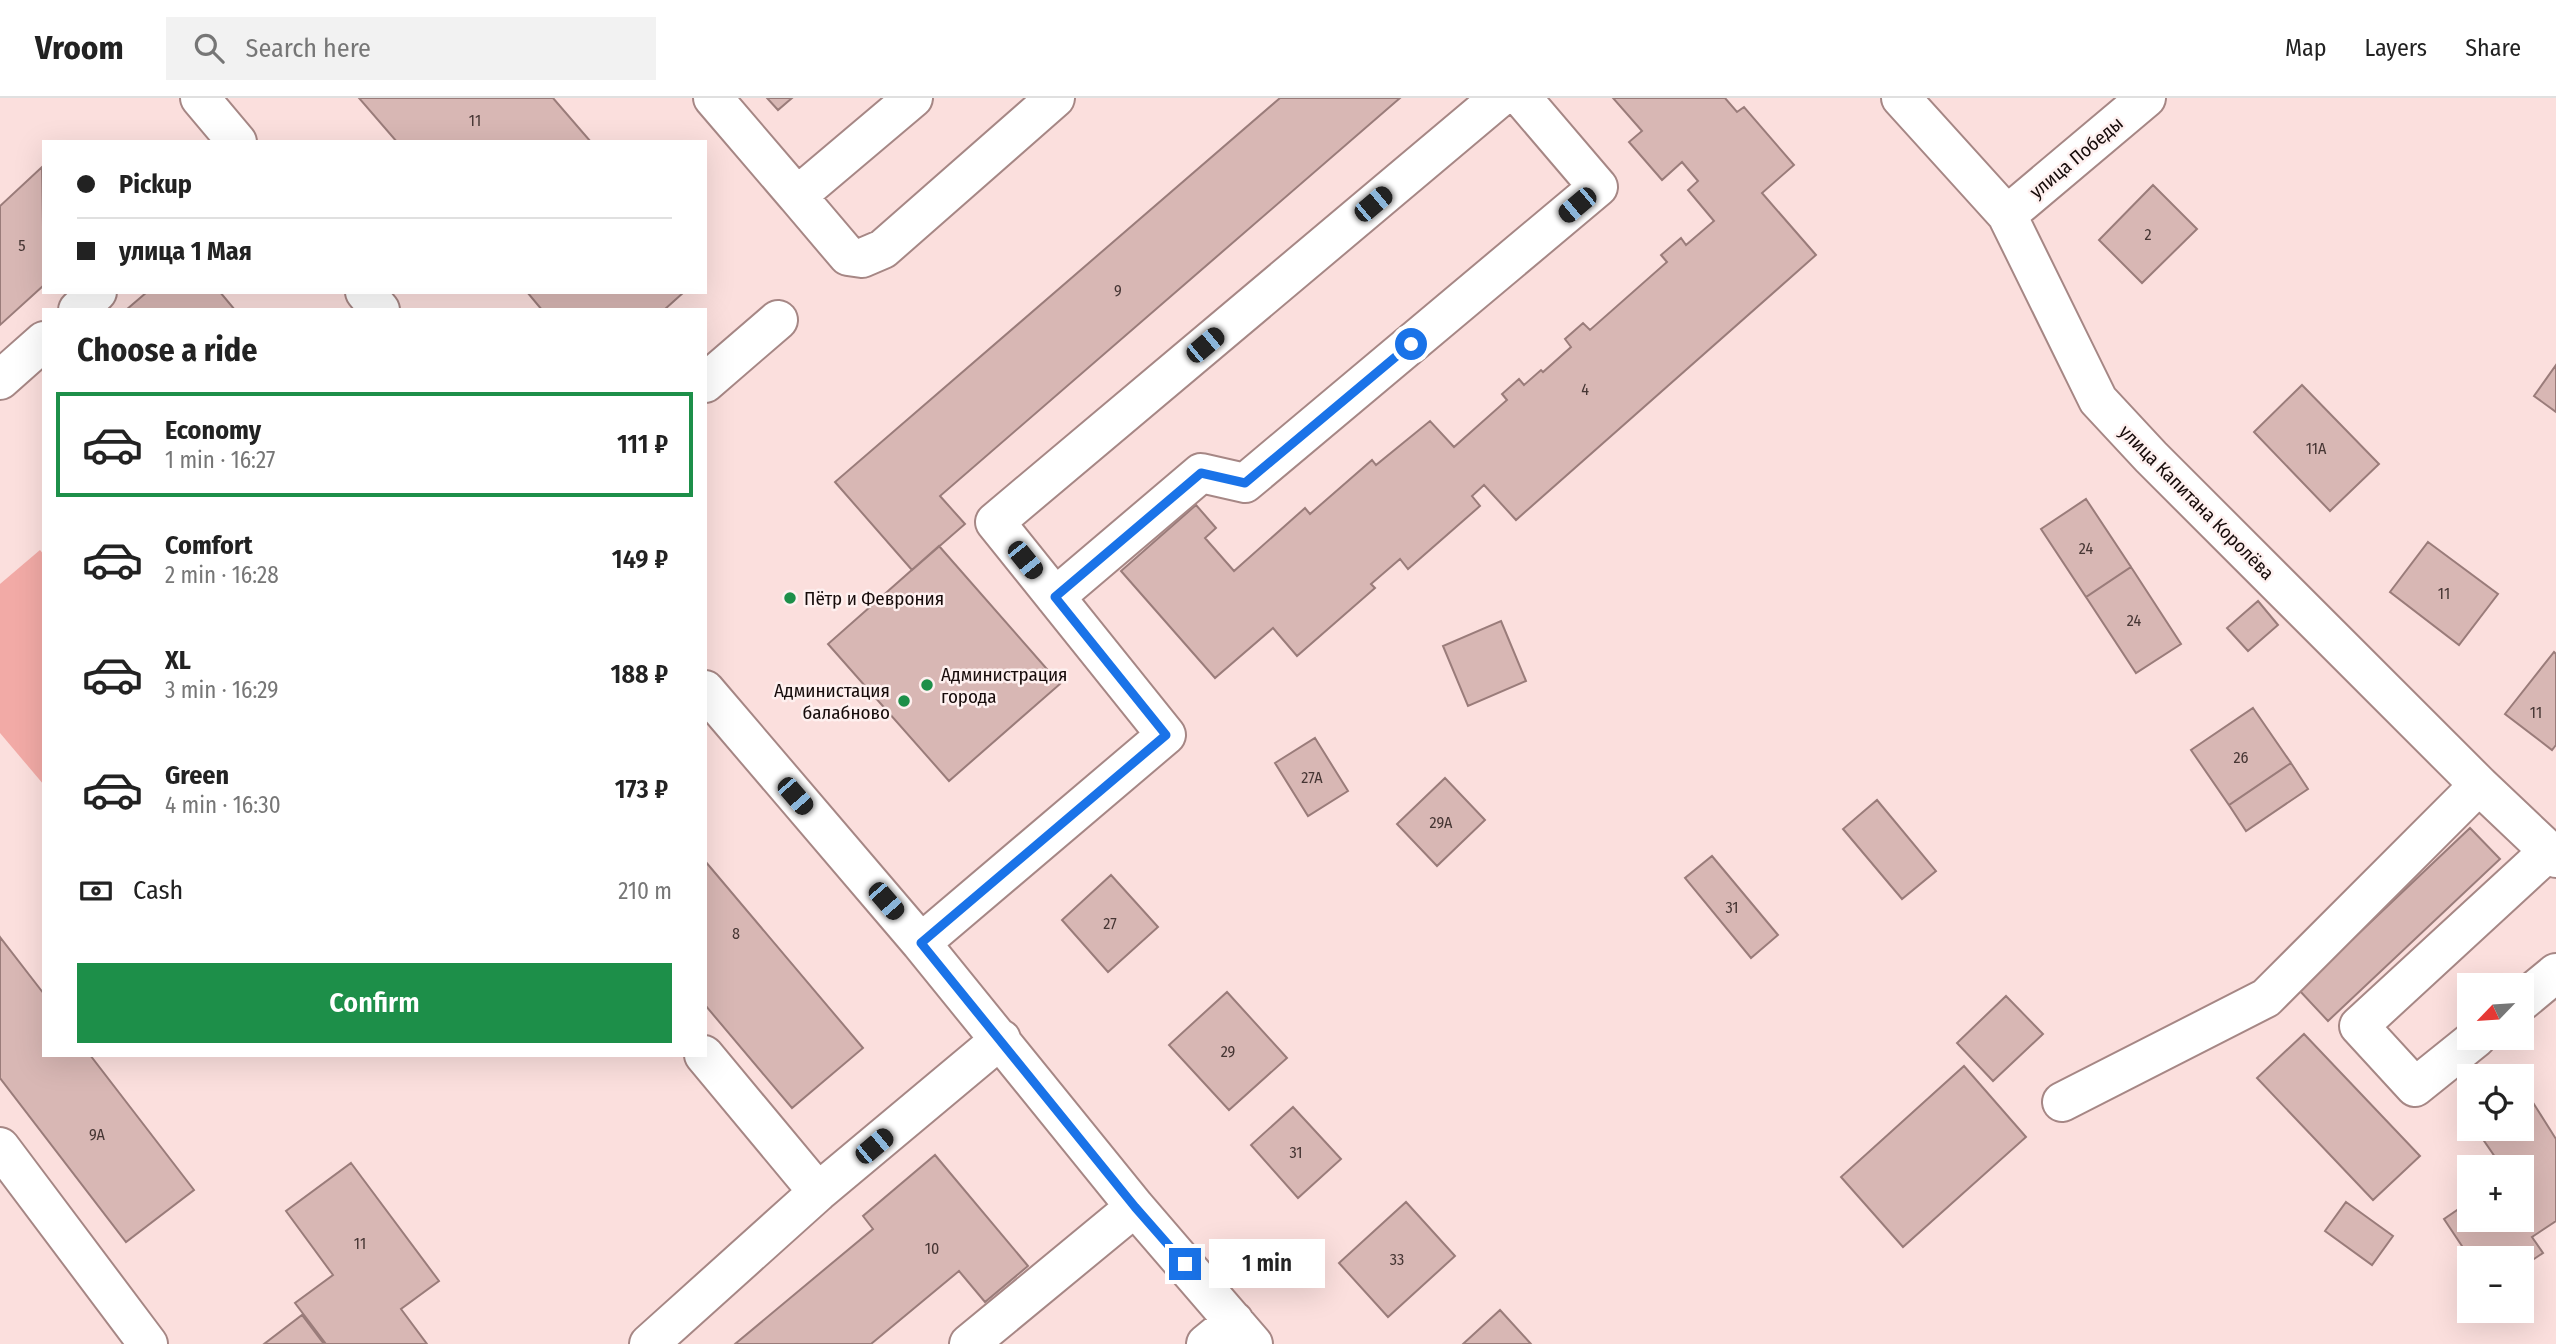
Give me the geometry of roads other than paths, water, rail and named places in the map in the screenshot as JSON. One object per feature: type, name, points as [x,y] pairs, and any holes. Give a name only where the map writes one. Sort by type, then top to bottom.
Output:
[{"type":"street","points":[[200,98],[235,140]]},
{"type":"street","points":[[713,98],[848,256],[862,258],[883,249],[1055,98]]},
{"type":"street","points":[[797,196],[913,98]]},
{"type":"street","points":[[921,943],[1166,735],[995,522],[1499,98]]},
{"type":"street","points":[[1055,597],[1201,473],[1245,483],[1598,187],[1522,98]]},
{"type":"street","name":"улица Капитана Королёва","points":[[1901,98],[2007,215],[2098,400],[2151,457],[2479,785],[2552,854]]},
{"type":"street","name":"улица Победы","points":[[2007,215],[2146,98]]},
{"type":"street","points":[[367,294],[378,308]]},
{"type":"street","points":[[707,381],[778,320]]},
{"type":"street","points":[[0,380],[42,343]]},
{"type":"street","points":[[707,692],[1001,1039],[1135,1207],[1231,1336]]},
{"type":"street","points":[[2062,1102],[2266,998],[2479,785]]},
{"type":"street","points":[[2461,1050],[2415,1087],[2359,1026],[2552,854]]},
{"type":"street","points":[[2534,990],[2556,973]]},
{"type":"street","points":[[649,1344],[818,1192],[1001,1039]]},
{"type":"street","points":[[706,1057],[818,1192]]},
{"type":"street","points":[[0,1146],[148,1344]]},
{"type":"street","points":[[969,1344],[1135,1207]]},
{"type":"place","name":"Пётр и Феврония","points":[[790,598]]},
{"type":"place","name":"Администрация города","points":[[927,685]]},
{"type":"place","name":"Администация балабново","points":[[904,701]]}]
